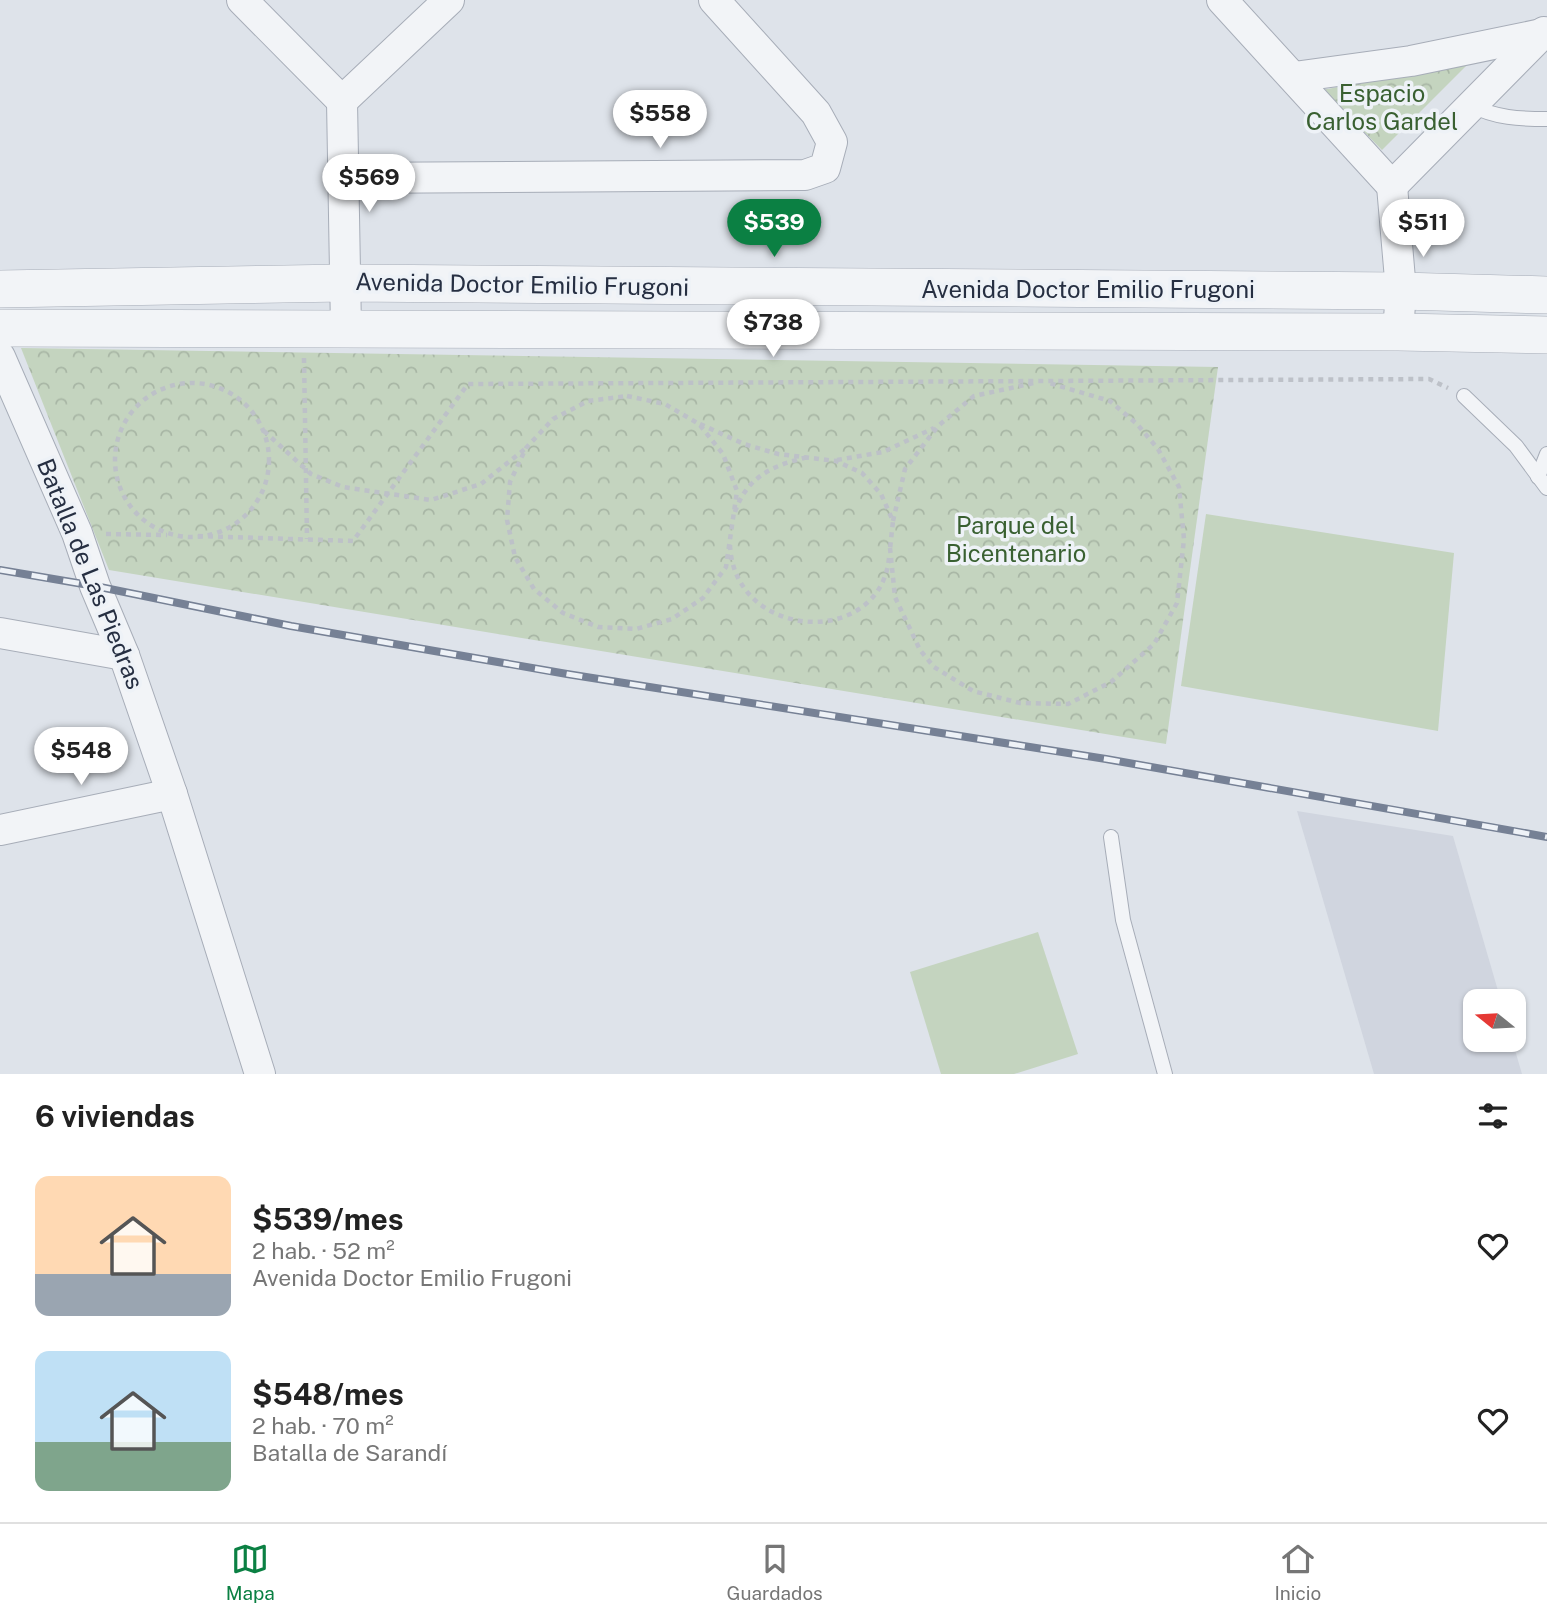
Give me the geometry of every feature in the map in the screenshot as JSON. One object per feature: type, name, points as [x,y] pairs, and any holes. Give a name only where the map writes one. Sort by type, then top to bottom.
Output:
[{"type":"street","points":[[242,0],[342,101],[346,329]]},
{"type":"street","points":[[342,101],[449,0]]},
{"type":"street","points":[[343,178],[805,175],[825,168],[832,142],[816,113],[714,0]]},
{"type":"street","points":[[1222,0],[1392,186],[1401,291],[1398,332]]},
{"type":"street","points":[[1293,77],[1411,61],[1544,31]]},
{"type":"street","points":[[1392,186],[1544,31]]},
{"type":"street","name":"Avenida Doctor Emilio Frugoni","points":[[0,289],[344,283],[1401,291],[1547,295]]},
{"type":"street","name":"Avenida Doctor Emilio Frugoni","points":[[0,328],[1398,332],[1547,335]]},
{"type":"street","name":"Batalla de Las Piedras","points":[[0,357],[77,533],[95,586],[124,655],[172,794],[260,1074]]},
{"type":"street","points":[[0,633],[124,655]]},
{"type":"street","points":[[0,830],[172,794]]},
{"type":"lane","points":[[1471,105],[1482,111],[1509,118],[1547,119]]},
{"type":"lane","points":[[1464,396],[1516,446],[1543,483]]},
{"type":"lane","points":[[1543,483],[1547,454]]},
{"type":"lane","points":[[1111,837],[1123,920],[1165,1074]]},
{"type":"path","points":[[304,328],[307,539]]},
{"type":"path","points":[[77,533],[353,541],[468,384],[1429,379],[1464,396]]},
{"type":"path","points":[[836,461],[883,452],[938,426],[974,397],[1042,381],[1110,401],[1137,424],[1158,449],[1179,487],[1184,539],[1177,603],[1154,644],[1111,682],[1068,704],[1020,703],[973,691],[934,667],[920,650],[895,597],[890,548]]},
{"type":"path","points":[[169,535],[146,523],[128,504],[117,480],[115,454],[122,429],[136,407],[157,391],[182,383],[208,384],[231,393],[250,409],[264,430],[311,474],[343,487],[431,500],[481,484],[526,448],[553,419],[588,401],[627,396],[665,404],[699,424],[744,444],[778,454],[836,461],[862,473],[881,494],[893,520]]},
{"type":"path","points":[[526,448],[510,482],[506,520],[515,557],[534,589],[563,613],[598,627],[636,629],[672,619],[703,598],[726,567],[737,491],[723,454],[699,424]]},
{"type":"path","points":[[808,457],[780,463],[756,479],[739,502],[730,529],[731,555],[739,580],[755,601],[777,615],[802,623],[828,622],[852,613],[873,596],[888,575],[893,520],[905,469],[938,426]]},
{"type":"path","points":[[198,536],[219,533],[240,521],[257,502],[267,479],[269,454],[264,430]]},
{"type":"shaded area","points":[[1297,811],[1453,836],[1498,989],[1463,989],[1463,1052],[1516,1052],[1522,1074],[1374,1074]]},
{"type":"green space","name":"Espacio Carlos Gardel","points":[[1473,59],[1382,150],[1323,90]]},
{"type":"green space","name":"Parque del Bicentenario","points":[[21,348],[1218,367],[1166,744],[109,570]]},
{"type":"green space","points":[[1206,514],[1454,553],[1438,731],[1181,686]]},
{"type":"green space","points":[[1038,932],[1078,1054],[1014,1074],[941,1074],[910,972]]},
{"type":"railway","points":[[0,570],[95,586],[291,626],[567,674],[1106,759],[1547,837]]}]
